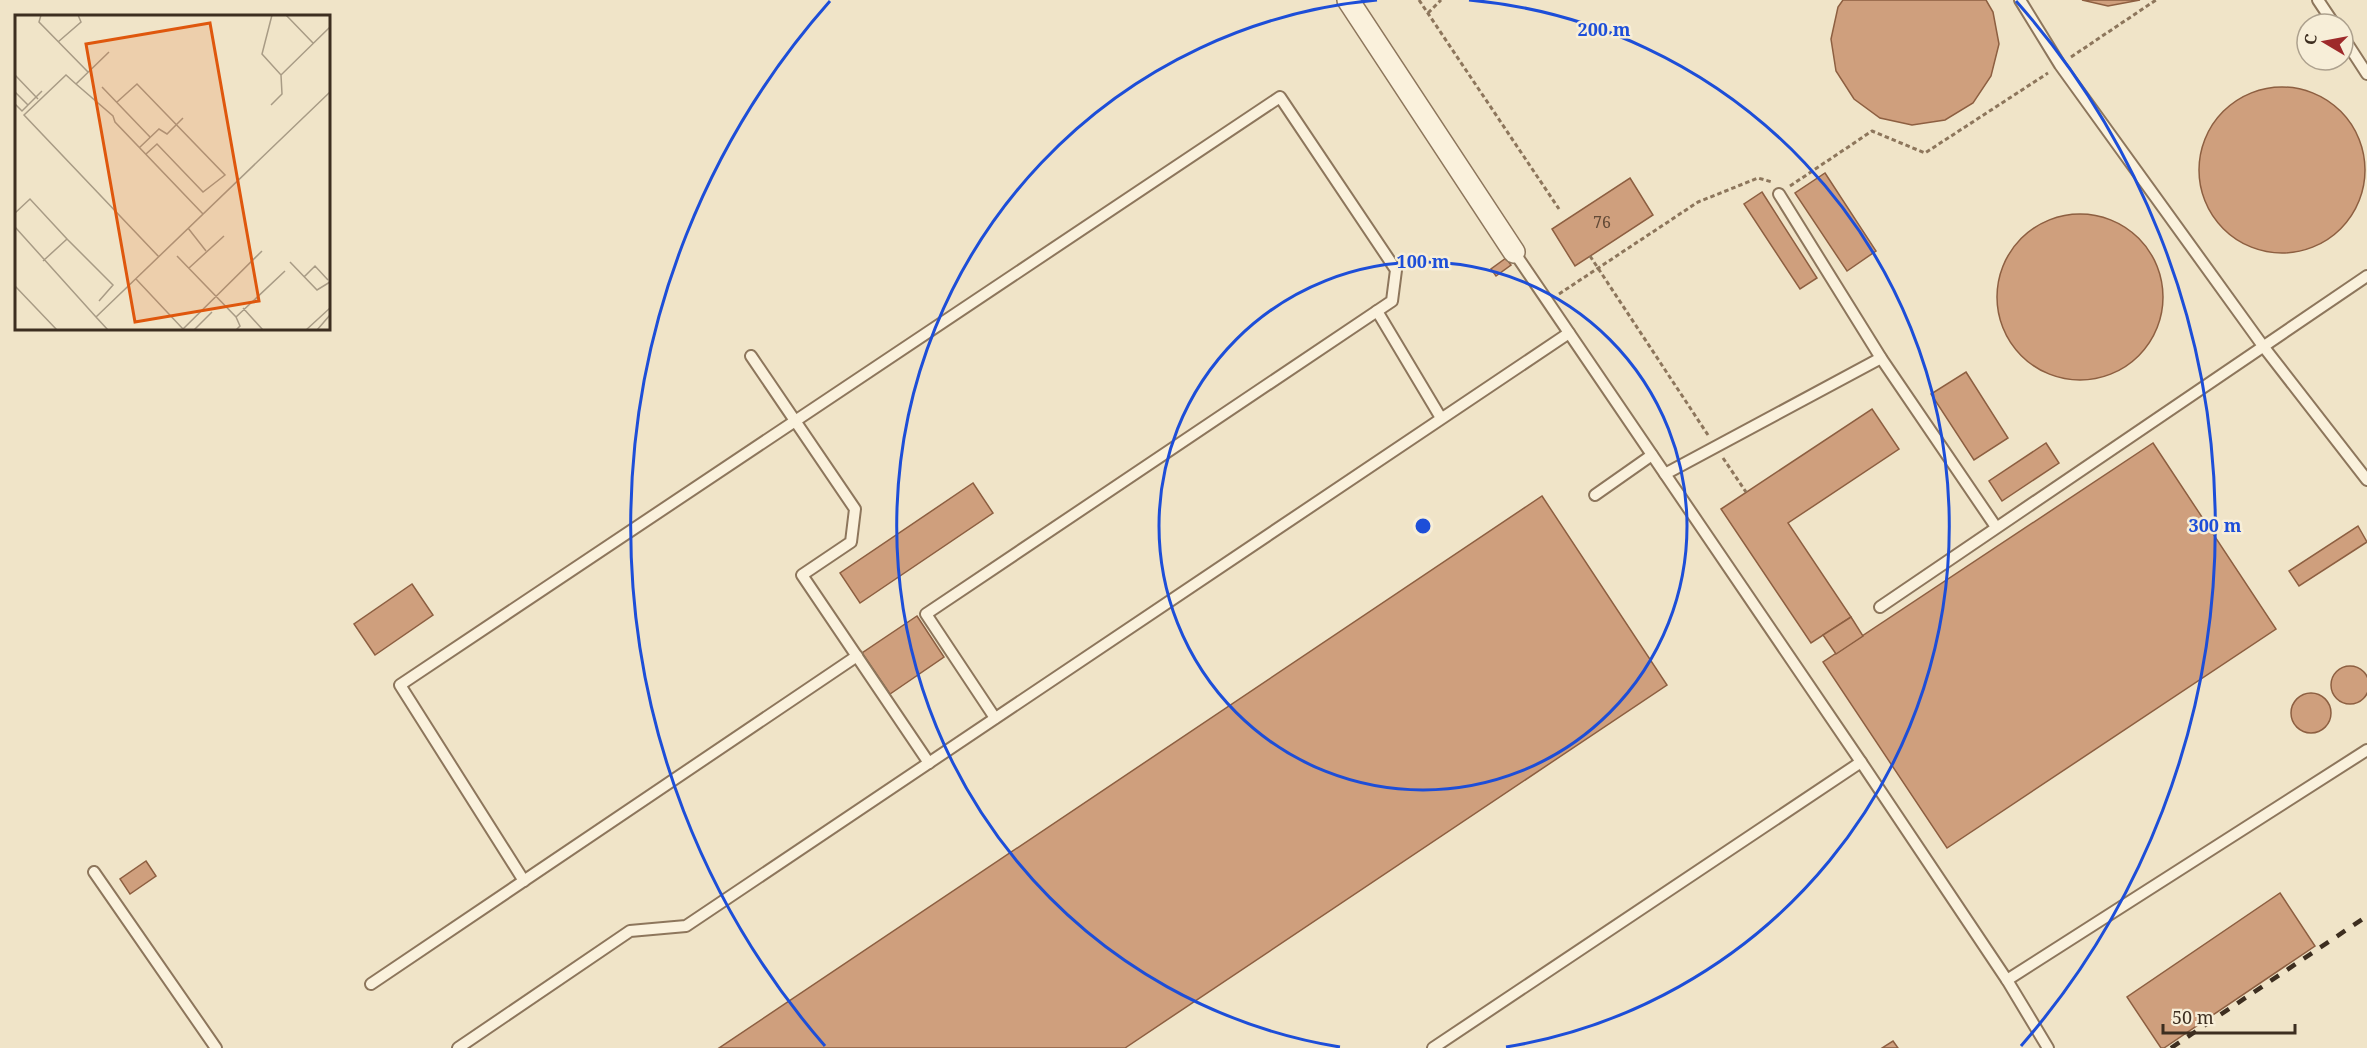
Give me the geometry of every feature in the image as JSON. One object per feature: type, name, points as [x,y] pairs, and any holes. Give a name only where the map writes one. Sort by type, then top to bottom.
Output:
[{"type":"street","points":[[1348,0],[1514,252]]},
{"type":"lane","points":[[2020,0],[2060,65],[2263,346],[2367,480]]},
{"type":"lane","points":[[2355,56],[2367,74]]},
{"type":"lane","points":[[524,881],[400,685],[1280,97],[1396,270],[1392,301],[926,614],[995,718]]},
{"type":"lane","points":[[1779,194],[1881,358],[1996,527]]},
{"type":"lane","points":[[1514,252],[1861,762],[2007,980],[2048,1048]]},
{"type":"lane","points":[[1880,607],[2367,276]]},
{"type":"lane","points":[[1377,311],[1442,418]]},
{"type":"lane","points":[[458,1048],[630,931],[686,926],[1569,333]]},
{"type":"lane","points":[[751,356],[855,509],[851,542],[802,575],[929,763]]},
{"type":"lane","points":[[1665,474],[1881,358]]},
{"type":"lane","points":[[1595,495],[1652,455]]},
{"type":"lane","points":[[371,984],[857,656]]},
{"type":"lane","points":[[2007,980],[2367,750]]},
{"type":"lane","points":[[1433,1048],[1861,762]]},
{"type":"lane","points":[[94,872],[216,1048]]},
{"type":"path","points":[[1419,0],[1559,209]]},
{"type":"path","points":[[1428,13],[1440,0]]},
{"type":"path","points":[[1548,302],[1597,267],[1698,202],[1758,178],[1771,181],[1779,194],[1872,131],[1925,153],[2156,0]]},
{"type":"path","points":[[1590,256],[1746,492]]},
{"type":"building","points":[[1843,0],[1986,0],[1993,12],[1999,44],[1991,76],[1973,103],[1945,120],[1912,125],[1880,118],[1854,99],[1836,71],[1831,39],[1838,7]]},
{"type":"building","points":[[2082,0],[2140,0],[2108,6]]},
{"type":"building","points":[[2282,87],[2314,93],[2341,111],[2359,138],[2365,170],[2359,202],[2341,229],[2314,247],[2282,253],[2250,247],[2223,229],[2205,202],[2199,170],[2205,138],[2223,111],[2250,93]]},
{"type":"building","points":[[1825,173],[1876,251],[1847,271],[1795,193]]},
{"type":"building","points":[[1630,178],[1653,215],[1575,266],[1552,229]]},
{"type":"building","points":[[1762,192],[1817,278],[1800,289],[1744,204]]},
{"type":"building","points":[[2080,214],[2112,220],[2139,238],[2157,265],[2163,297],[2157,329],[2139,356],[2112,374],[2080,380],[2048,374],[2021,356],[2003,329],[1997,297],[2003,265],[2021,238],[2048,220]]},
{"type":"building","points":[[1506,258],[1511,265],[1496,276],[1491,269]]},
{"type":"building","points":[[1966,372],[2008,438],[1974,460],[1931,394]]},
{"type":"building","points":[[1872,409],[1899,449],[1788,523],[1851,617],[1811,643],[1721,509]]},
{"type":"building","points":[[2046,443],[2059,463],[2002,501],[1989,481]]},
{"type":"building","points":[[2153,443],[2276,629],[1947,848],[1823,662]]},
{"type":"building","points":[[973,483],[993,513],[860,603],[840,573]]},
{"type":"building","points":[[1542,496],[1667,685],[1125,1048],[719,1048]]},
{"type":"building","points":[[2358,526],[2367,542],[2299,586],[2289,571]]},
{"type":"building","points":[[412,584],[433,615],[375,655],[354,624]]},
{"type":"building","points":[[917,616],[944,657],[890,694],[862,653]]},
{"type":"building","points":[[1851,617],[1863,636],[1836,654],[1823,635]]},
{"type":"building","points":[[2350,666],[2364,671],[2368,678],[2368,692],[2364,699],[2350,704],[2336,699],[2331,685],[2336,671]]},
{"type":"building","points":[[2311,693],[2325,699],[2331,713],[2325,727],[2311,733],[2297,727],[2291,713],[2297,699]]},
{"type":"building","points":[[146,861],[156,876],[130,894],[120,879]]},
{"type":"building","points":[[2280,893],[2315,946],[2161,1048],[2127,997]]},
{"type":"building","points":[[1893,1041],[1898,1048],[1882,1048]]},
{"type":"railway","points":[[2171,1048],[2367,916]]}]
